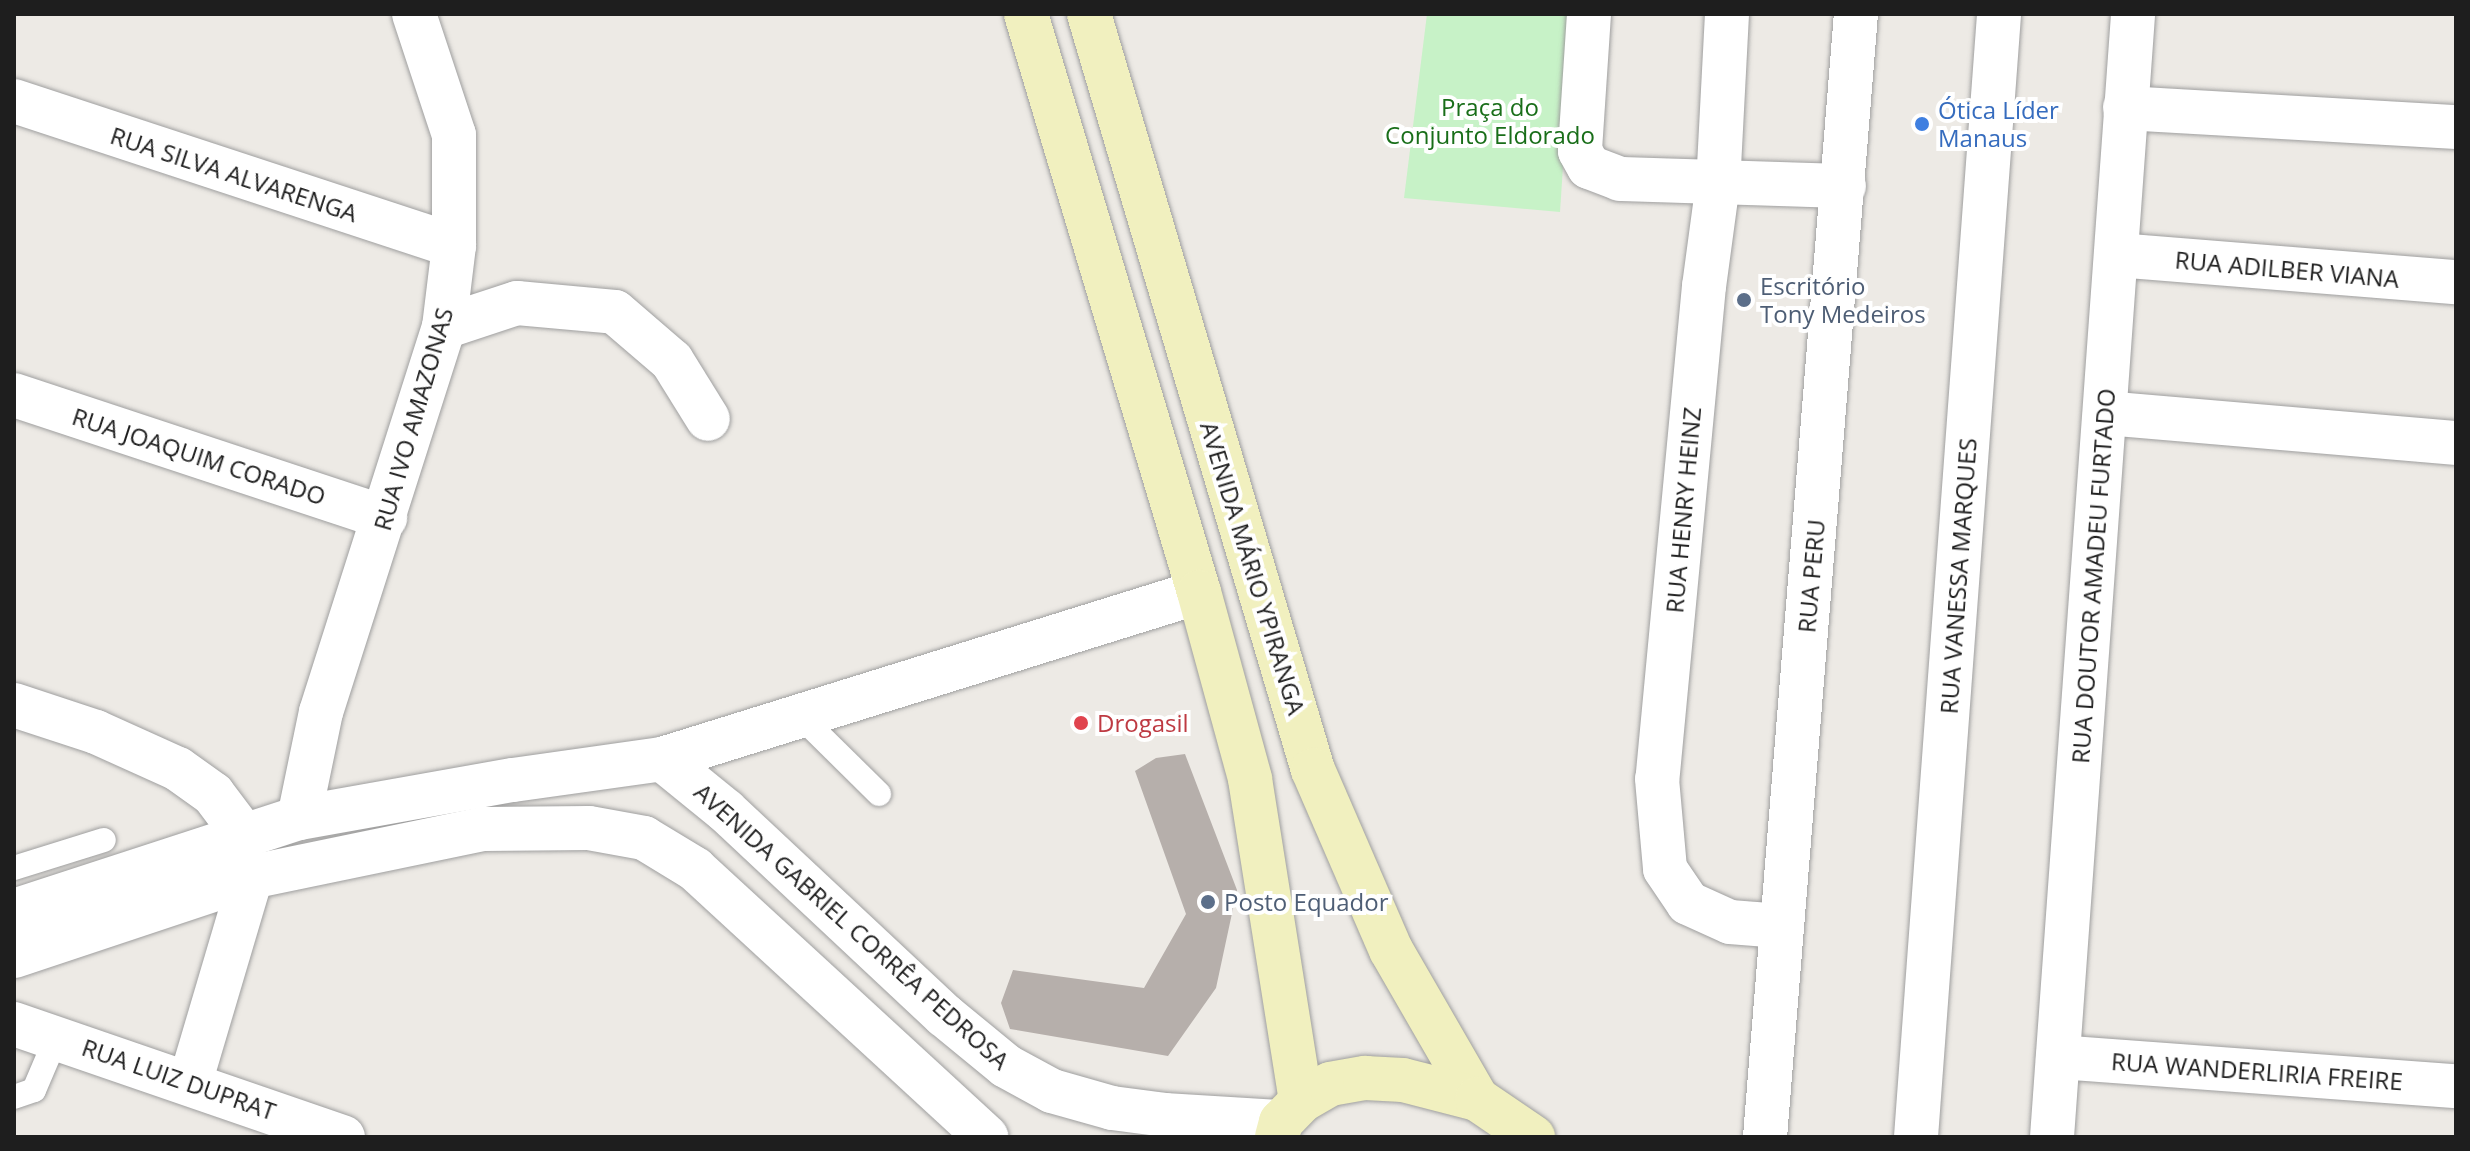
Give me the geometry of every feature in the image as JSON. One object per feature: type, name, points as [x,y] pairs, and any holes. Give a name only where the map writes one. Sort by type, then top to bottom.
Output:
[{"type":"main road","points":[[1026,14],[1199,592],[1250,779],[1286,1120]]},
{"type":"main road","name":"AVENIDA MÁRIO YPIRANGA","points":[[1089,14],[1313,770],[1391,950],[1477,1099]]},
{"type":"main road","points":[[1286,1120],[1330,1084],[1365,1078],[1403,1080],[1477,1099],[1533,1137]]},
{"type":"street","name":"RUA IVO AMAZONAS","points":[[299,818],[321,712],[444,327],[454,246],[454,135],[414,14]]},
{"type":"street","points":[[1589,14],[1580,151],[1589,167],[1620,179],[1844,186]]},
{"type":"street","name":"RUA HENRY HEINZ","points":[[1727,14],[1718,183],[1704,286],[1657,779],[1665,869],[1688,903],[1730,922],[1781,926]]},
{"type":"street","name":"RUA PERU","points":[[1765,1137],[1856,14]]},
{"type":"street","name":"RUA VANESSA MARQUES","points":[[1916,1137],[1999,14]]},
{"type":"street","name":"RUA DOUTOR AMADEU FURTADO","points":[[2052,1137],[2133,14]]},
{"type":"street","name":"RUA SILVA ALVARENGA","points":[[14,101],[454,246]]},
{"type":"street","points":[[2125,108],[2456,127]]},
{"type":"street","name":"RUA ADILBER VIANA","points":[[2117,255],[2456,282]]},
{"type":"street","points":[[444,327],[517,303],[615,312],[672,361],[708,419]]},
{"type":"street","name":"RUA JOAQUIM CORADO","points":[[14,395],[385,518]]},
{"type":"street","points":[[2105,413],[2456,443]]},
{"type":"street","name":"AVENIDA GABRIEL CORRÊA PEDROSA","points":[[14,956],[247,856],[299,818],[513,780],[662,759],[1199,592]]},
{"type":"street","points":[[14,705],[96,732],[178,769],[213,794],[247,856],[190,1083]]},
{"type":"street","name":"AVENIDA GABRIEL CORRÊA PEDROSA","points":[[662,759],[726,811],[944,1015],[1006,1066],[1052,1091],[1112,1108],[1166,1115],[1286,1120]]},
{"type":"street","name":"AVENIDA GABRIEL CORRÊA PEDROSA","points":[[14,911],[247,856],[483,829],[589,828],[644,838],[695,869],[986,1137]]},
{"type":"street","name":"RUA LUIZ DUPRAT","points":[[14,1024],[57,1036],[343,1137]]},
{"type":"street","name":"RUA WANDERLIRIA FREIRE","points":[[2058,1057],[2456,1086]]},
{"type":"lane","points":[[800,716],[879,794]]},
{"type":"lane","points":[[14,868],[104,840]]},
{"type":"lane","points":[[14,1097],[34,1090],[57,1036]]},
{"type":"green space","name":"Praça do Conjunto Eldorado","points":[[1427,14],[1573,14],[1560,212],[1404,198]]},
{"type":"building","name":"Posto Equador","points":[[1185,754],[1237,890],[1216,988],[1168,1056],[1010,1029],[1001,1003],[1013,970],[1144,988],[1186,914],[1135,771],[1156,758]]},
{"type":"place","name":"Ótica Líder Manaus","points":[[1922,124]]},
{"type":"place","name":"Escritório Tony Medeiros","points":[[1744,300]]},
{"type":"place","name":"Drogasil","points":[[1081,723]]},
{"type":"place","name":"Posto Equador","points":[[1208,902]]}]
